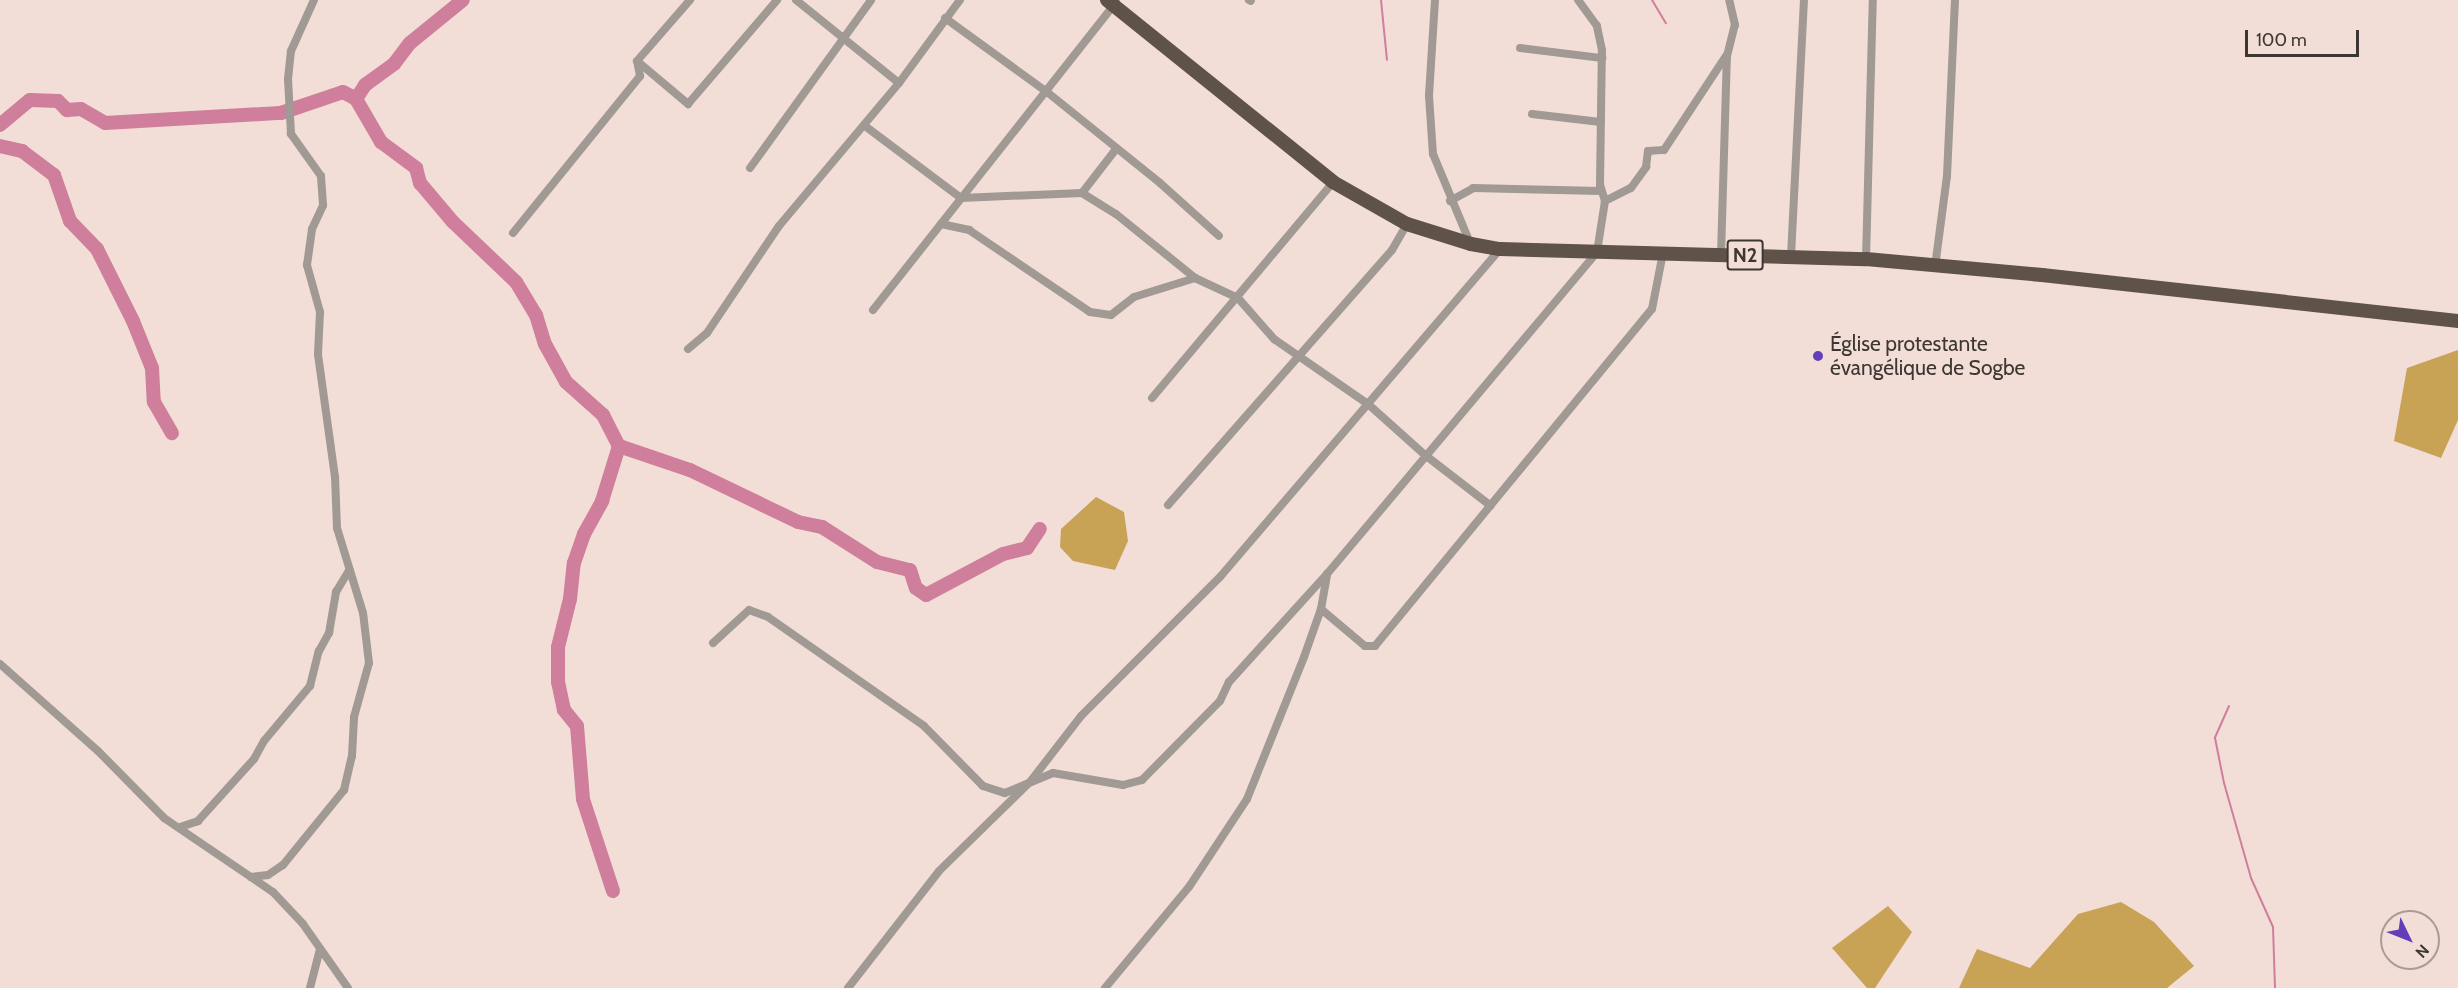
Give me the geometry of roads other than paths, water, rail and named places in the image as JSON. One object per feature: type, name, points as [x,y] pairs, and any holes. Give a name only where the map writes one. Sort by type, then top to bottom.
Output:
[{"type":"highway","name":"N2","points":[[1113,2],[1333,182],[1407,224],[1471,244],[1500,249],[1866,259],[2042,275],[2458,321]]},
{"type":"street","points":[[251,877],[268,875],[284,865],[344,790],[352,756],[354,717],[369,663],[363,613],[337,528],[335,477],[318,354],[320,312],[308,265],[312,230],[323,205],[321,176],[291,134],[291,51],[314,0]]},
{"type":"street","points":[[637,61],[690,0]]},
{"type":"street","points":[[637,61],[688,104],[777,0]]},
{"type":"street","points":[[796,0],[899,84]]},
{"type":"street","points":[[750,168],[871,0]]},
{"type":"street","points":[[688,349],[707,333],[779,226],[899,84],[960,0]]},
{"type":"street","points":[[1436,0],[1429,96],[1433,154],[1450,201],[1471,244]]},
{"type":"street","points":[[712,644],[748,610],[768,617],[924,726],[984,786],[1005,793],[1053,773],[1123,785],[1142,780],[1220,700],[1229,682],[1327,574],[1597,252],[1605,201],[1601,191],[1602,58],[1597,26],[1578,0]]},
{"type":"street","points":[[1721,255],[1727,56],[1735,25],[1729,0]]},
{"type":"street","points":[[1791,256],[1804,0]]},
{"type":"street","points":[[1866,259],[1873,0]]},
{"type":"street","points":[[1935,267],[1947,176],[1955,0]]},
{"type":"street","points":[[873,309],[1047,92],[1113,2]]},
{"type":"street","points":[[945,18],[1047,92],[1160,183],[1219,236]]},
{"type":"street","points":[[1520,48],[1602,58]]},
{"type":"street","points":[[1605,201],[1631,188],[1646,167],[1648,151],[1664,150],[1727,56]]},
{"type":"street","points":[[513,233],[640,76],[637,61]]},
{"type":"street","points":[[1532,114],[1601,122]]},
{"type":"street","points":[[865,126],[961,198],[1082,193],[1116,214],[1195,278],[1238,298],[1274,339],[1368,404],[1425,456],[1491,506]]},
{"type":"street","points":[[1082,193],[1116,149]]},
{"type":"street","points":[[1152,398],[1333,182]]},
{"type":"street","points":[[1450,201],[1473,188],[1601,191]]},
{"type":"street","points":[[941,224],[969,230],[1090,312],[1111,315],[1134,297],[1195,278]]},
{"type":"street","points":[[1168,505],[1392,250],[1407,224]]},
{"type":"street","points":[[848,988],[939,871],[1030,782],[1080,716],[1220,577],[1500,249]]},
{"type":"street","points":[[1321,609],[1365,646],[1375,646],[1652,309],[1663,253]]},
{"type":"street","points":[[180,827],[198,821],[254,759],[264,741],[310,686],[319,651],[329,633],[336,592],[349,570]]},
{"type":"street","points":[[1105,988],[1189,887],[1247,799],[1286,708],[1321,609],[1327,574]]},
{"type":"street","points":[[0,664],[98,751],[164,818],[273,892],[320,949],[348,988]]},
{"type":"street","points":[[310,988],[320,949]]},
{"type":"waterway","points":[[356,99],[365,85],[394,64],[410,43],[463,0]]},
{"type":"waterway","points":[[1381,0],[1387,60]]},
{"type":"waterway","points":[[1652,0],[1666,23]]},
{"type":"waterway","points":[[0,125],[30,100],[58,101],[67,110],[81,109],[105,123],[281,113],[343,92],[356,99],[381,142],[416,168],[420,183],[453,222],[516,282],[536,315],[545,344],[566,382],[603,415],[619,446],[690,470],[798,522],[822,527],[877,562],[910,570],[916,588],[926,595],[1003,554],[1027,548],[1040,529]]},
{"type":"waterway","points":[[0,146],[22,151],[54,175],[70,221],[97,249],[133,321],[152,368],[154,402],[172,433]]},
{"type":"waterway","points":[[613,891],[583,799],[577,726],[564,710],[558,682],[558,647],[570,599],[574,563],[584,534],[602,501],[619,446]]},
{"type":"waterway","points":[[2229,706],[2215,738],[2224,783],[2251,878],[2273,927],[2275,988]]},
{"type":"place","name":"Église protestante évangélique de Sogbe","points":[[1818,356]]}]
